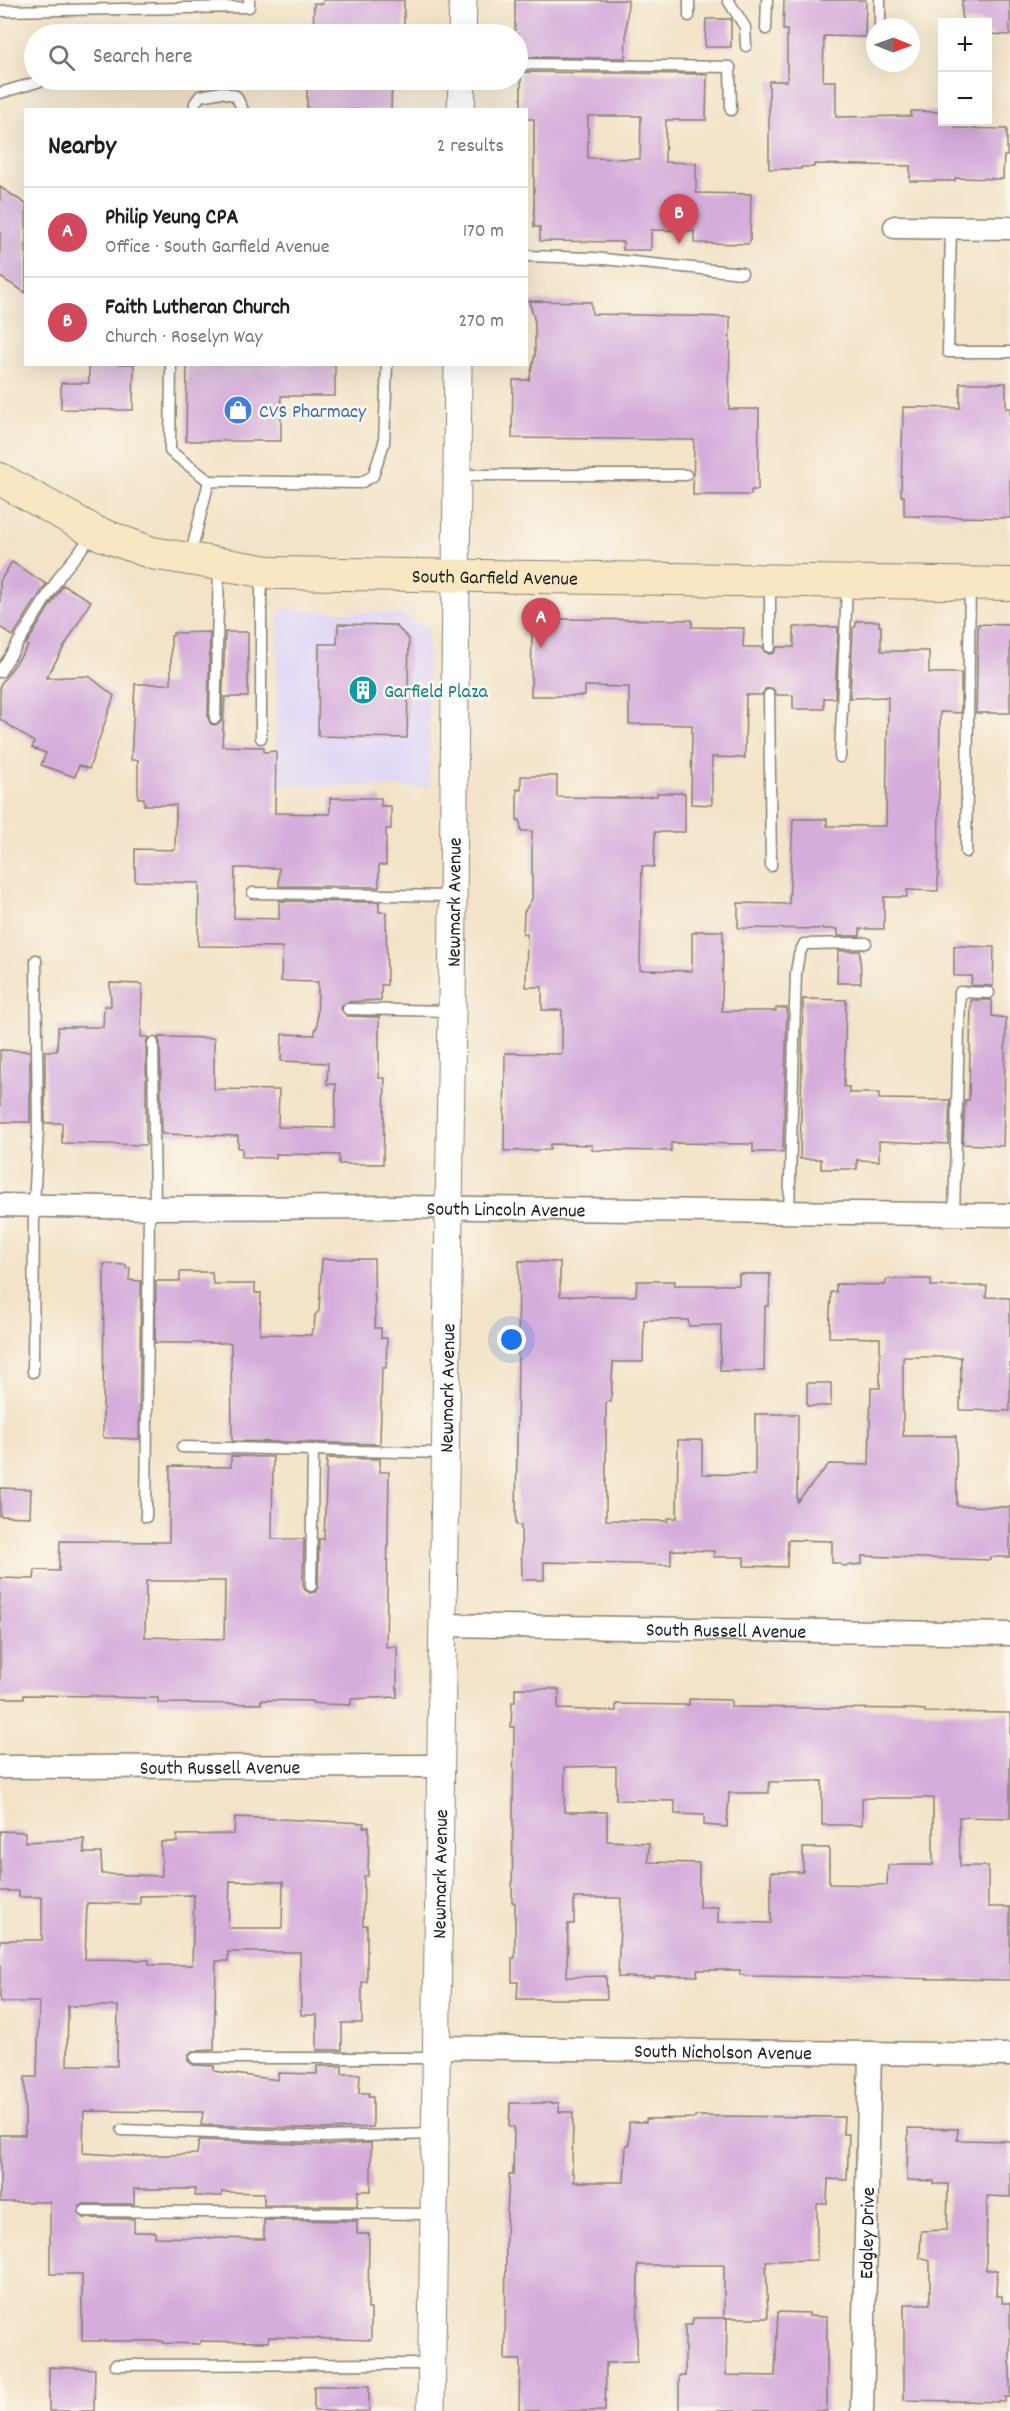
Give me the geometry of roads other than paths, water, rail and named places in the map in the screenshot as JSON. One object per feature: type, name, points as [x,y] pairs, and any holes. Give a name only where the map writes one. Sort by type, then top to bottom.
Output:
[{"type":"main road","name":"South Garfield Avenue","points":[[0,479],[95,532],[152,553],[275,573],[1010,584]]},
{"type":"street","points":[[462,24],[463,0]]},
{"type":"street","points":[[461,108],[462,90]]},
{"type":"street","points":[[896,227],[1010,228]]},
{"type":"street","name":"Newmark Avenue","points":[[431,2411],[452,1011],[458,366]]},
{"type":"street","name":"South Lincoln Avenue","points":[[0,1205],[1010,1215]]},
{"type":"street","name":"South Russell Avenue","points":[[442,1624],[1010,1634]]},
{"type":"street","name":"South Russell Avenue","points":[[0,1767],[441,1766]]},
{"type":"street","name":"South Nicholson Avenue","points":[[437,2053],[1010,2055]]},
{"type":"street","name":"Edgley Drive","points":[[862,2411],[870,2054]]},
{"type":"lane","points":[[6,7],[249,7],[249,0]]},
{"type":"lane","points":[[689,0],[689,16]]},
{"type":"lane","points":[[728,0],[746,27],[747,46]]},
{"type":"lane","points":[[766,29],[767,0]]},
{"type":"lane","points":[[880,0],[880,18]]},
{"type":"lane","points":[[528,64],[730,67],[732,110]]},
{"type":"lane","points":[[0,93],[24,86]]},
{"type":"lane","points":[[194,108],[200,96],[222,92],[236,96],[242,108]]},
{"type":"lane","points":[[951,228],[948,352],[1010,352]]},
{"type":"lane","points":[[528,256],[593,258],[742,273]]},
{"type":"lane","points":[[171,366],[170,451],[209,481],[360,483],[373,476],[384,443],[387,366]]},
{"type":"lane","points":[[457,475],[686,475]]},
{"type":"lane","points":[[209,481],[204,562],[215,718]]},
{"type":"lane","points":[[0,672],[61,574],[95,532]]},
{"type":"lane","points":[[261,571],[261,738]]},
{"type":"lane","points":[[770,581],[770,647]]},
{"type":"lane","points":[[840,757],[847,582]]},
{"type":"lane","points":[[966,852],[970,584]]},
{"type":"lane","points":[[769,695],[771,866]]},
{"type":"lane","points":[[253,893],[453,896]]},
{"type":"lane","points":[[789,1212],[796,972],[799,954],[804,944],[866,943]]},
{"type":"lane","points":[[33,1372],[34,1206],[38,1129],[36,960]]},
{"type":"lane","points":[[954,1215],[960,992],[989,993]]},
{"type":"lane","points":[[348,1009],[452,1011]]},
{"type":"lane","points":[[146,1517],[153,1043]]},
{"type":"lane","points":[[182,1447],[444,1453]]},
{"type":"lane","points":[[311,1586],[313,1450]]},
{"type":"lane","points":[[195,2058],[437,2053]]},
{"type":"lane","points":[[122,2130],[325,2137],[435,2134]]},
{"type":"lane","points":[[85,2211],[433,2214]]},
{"type":"lane","points":[[116,2365],[431,2364]]},
{"type":"place","name":"Faith Lutheran Church","points":[[679,244]]},
{"type":"place","name":"CVS Pharmacy","points":[[238,410]]},
{"type":"place","name":"Philip Yeung CPA","points":[[541,648]]},
{"type":"place","name":"Garfield Plaza","points":[[363,690]]}]
